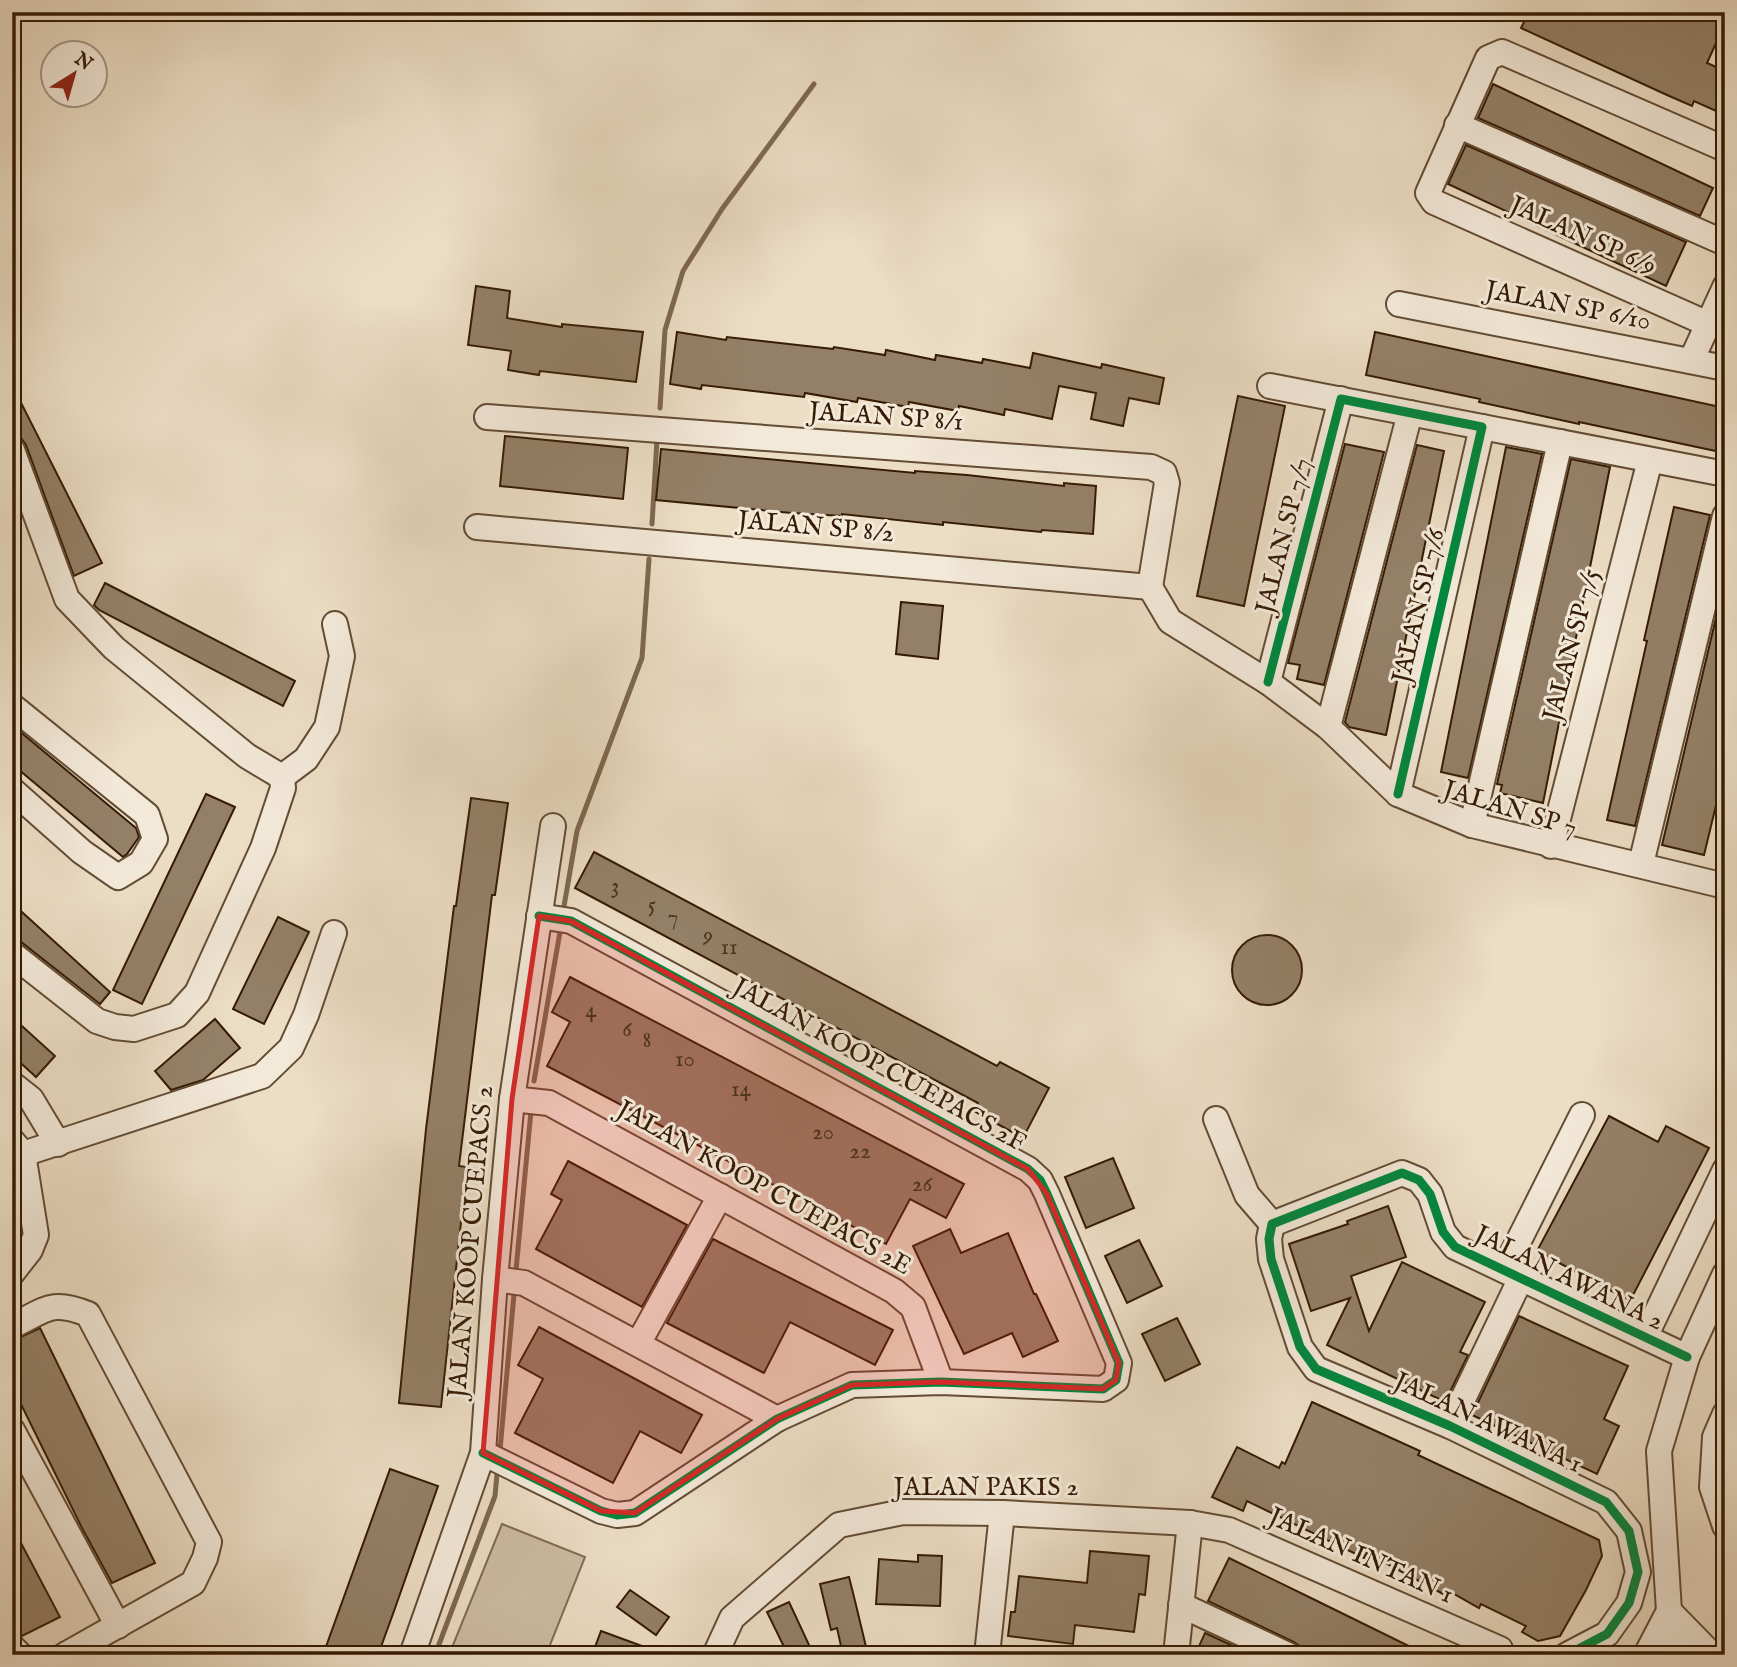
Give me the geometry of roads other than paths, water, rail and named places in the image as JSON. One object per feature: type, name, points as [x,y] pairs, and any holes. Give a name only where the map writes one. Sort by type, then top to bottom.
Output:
[{"type":"street","points":[[1725,149],[1502,52],[1488,58],[1457,125],[1725,243]]},
{"type":"street","name":"JALAN SP 6/9","points":[[1457,125],[1428,193],[1434,202],[1708,324]]},
{"type":"street","points":[[1691,360],[1725,287]]},
{"type":"street","name":"JALAN SP 6/10","points":[[1399,304],[1725,368]]},
{"type":"street","points":[[1270,386],[1725,474]]},
{"type":"street","name":"JALAN SP 7/7","points":[[1268,682],[1340,400]]},
{"type":"street","points":[[1328,727],[1410,413]]},
{"type":"street","name":"JALAN SP 8/1","points":[[487,417],[1151,467],[1164,473],[1167,483],[1150,587]]},
{"type":"street","name":"JALAN SP 7/6","points":[[1398,794],[1482,427]]},
{"type":"street","points":[[1472,825],[1560,442]]},
{"type":"street","points":[[12,450],[67,599],[114,648],[247,756],[282,777]]},
{"type":"street","name":"JALAN SP 7/5","points":[[1550,846],[1650,460]]},
{"type":"street","points":[[1641,864],[1725,516]]},
{"type":"street","name":"JALAN SP 8/2","points":[[477,527],[1150,587]]},
{"type":"street","name":"JALAN SP 7","points":[[1150,587],[1170,621],[1268,682],[1328,727],[1398,794],[1472,825],[1550,846],[1724,884]]},
{"type":"street","points":[[282,777],[306,759],[327,727],[342,656],[335,624]]},
{"type":"street","points":[[12,706],[147,815],[155,839],[141,863],[118,877],[82,852],[12,790]]},
{"type":"street","points":[[12,954],[97,1021],[134,1029],[177,1015],[197,993],[263,848],[283,788],[282,777]]},
{"type":"street","name":"JALAN KOOP CUEPACS 2","points":[[412,1655],[483,1453],[495,1279],[512,1099],[553,826]]},
{"type":"street","name":"JALAN KOOP CUEPACS 2F","points":[[539,916],[571,921],[1028,1170],[1040,1180],[1119,1363],[1116,1380],[1103,1389],[941,1382]]},
{"type":"street","points":[[12,1273],[30,1250],[36,1235],[18,1148],[58,1144],[262,1076],[291,1048],[306,1015],[334,933]]},
{"type":"street","points":[[12,1084],[31,1099],[58,1144]]},
{"type":"street","name":"JALAN KOOP CUEPACS 2E","points":[[512,1099],[549,1103],[894,1291],[913,1307],[941,1382]]},
{"type":"street","points":[[1450,1426],[1512,1274],[1582,1115]]},
{"type":"street","points":[[1216,1119],[1247,1195],[1272,1224]]},
{"type":"street","points":[[1646,1337],[1725,1170]]},
{"type":"street","name":"JALAN AWANA 2","points":[[1272,1224],[1402,1173],[1419,1180],[1430,1194],[1443,1232],[1455,1247],[1687,1357]]},
{"type":"street","points":[[638,1345],[720,1196]]},
{"type":"street","name":"JALAN AWANA 1","points":[[1272,1224],[1269,1239],[1271,1259],[1300,1347],[1315,1369],[1450,1426],[1606,1502],[1629,1531],[1638,1572],[1629,1603],[1607,1634],[1567,1655]]},
{"type":"street","points":[[1679,1655],[1669,1611],[1659,1451],[1687,1357],[1725,1274]]},
{"type":"street","points":[[495,1279],[524,1283],[777,1419]]},
{"type":"street","points":[[12,1325],[56,1305],[68,1306],[88,1314],[209,1542],[193,1583],[65,1655]]},
{"type":"street","points":[[483,1453],[601,1511],[617,1515],[635,1513],[777,1419],[852,1385],[941,1382]]},
{"type":"street","points":[[1725,1414],[1715,1437],[1712,1487],[1725,1526]]},
{"type":"street","points":[[12,1430],[118,1626]]},
{"type":"street","name":"JALAN PAKIS 2","points":[[715,1655],[732,1618],[839,1525],[903,1511],[1002,1513],[1190,1523]]},
{"type":"street","points":[[988,1655],[1002,1513]]},
{"type":"street","points":[[1176,1655],[1190,1523]]},
{"type":"street","name":"JALAN INTAN 1","points":[[1190,1523],[1229,1530],[1500,1649],[1502,1655]]},
{"type":"street","points":[[1181,1605],[1288,1655]]},
{"type":"street","points":[[1646,1655],[1669,1611]]},
{"type":"street","points":[[1669,1611],[1712,1655]]},
{"type":"street","points":[[12,1647],[20,1655]]},
{"type":"waterway","points":[[660,408],[665,330],[683,271],[722,209],[814,84]]},
{"type":"waterway","points":[[652,524],[657,440]]},
{"type":"waterway","points":[[563,912],[577,831],[642,658],[649,559]]},
{"type":"waterway","points":[[534,1081],[560,932]]},
{"type":"waterway","points":[[516,1270],[531,1111]]},
{"type":"waterway","points":[[500,1450],[514,1294]]},
{"type":"waterway","points":[[435,1655],[495,1496],[497,1474]]}]
